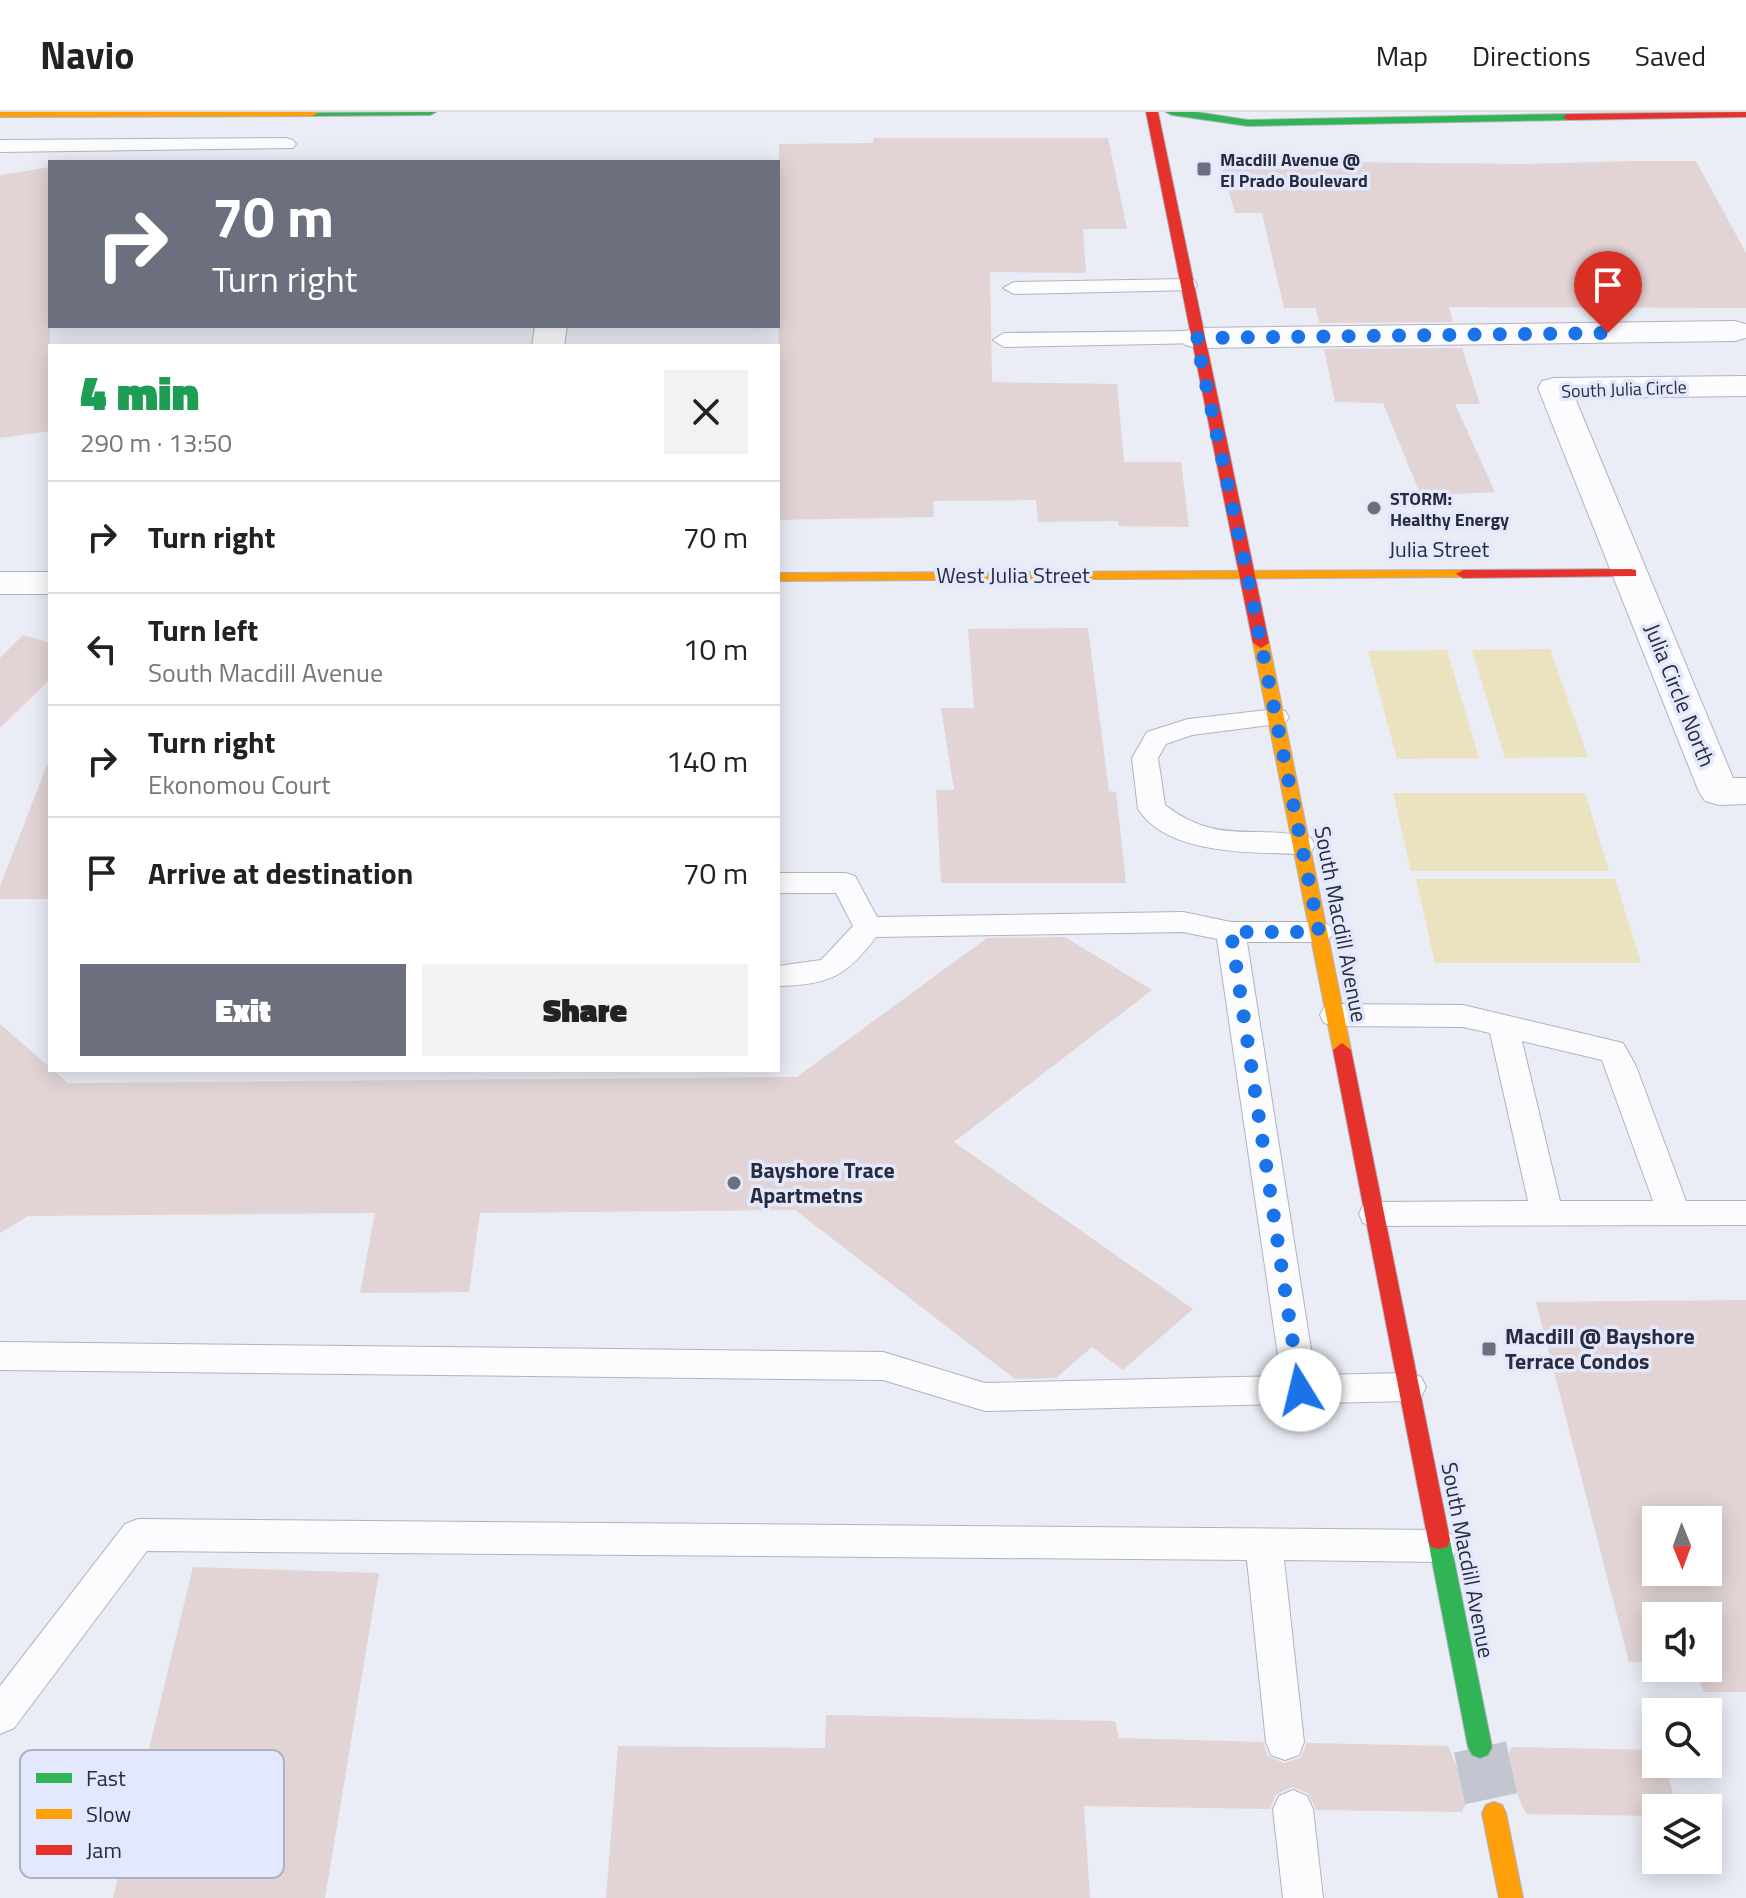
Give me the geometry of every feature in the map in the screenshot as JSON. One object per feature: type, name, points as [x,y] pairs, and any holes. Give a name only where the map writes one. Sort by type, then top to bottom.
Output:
[{"type":"street","points":[[0,114],[430,112]]},
{"type":"street","name":"South Macdill Avenue","points":[[1152,112],[1276,717],[1480,1747]]},
{"type":"street","points":[[1172,112],[1248,123],[1746,114]]},
{"type":"street","points":[[1196,338],[1735,331]]},
{"type":"street","name":"South Julia Circle","points":[[1631,573],[1554,388],[1746,386]]},
{"type":"street","name":"Julia Street","points":[[1247,574],[1631,573]]},
{"type":"street","name":"Julia Circle North","points":[[1631,573],[1719,792],[1746,791]]},
{"type":"street","name":"West Julia Street","points":[[780,577],[1247,574]]},
{"type":"street","points":[[0,583],[48,583]]},
{"type":"street","points":[[1494,1813],[1511,1898]]},
{"type":"lane","points":[[0,146],[283,153],[304,112]]},
{"type":"lane","points":[[1014,288],[1186,285]]},
{"type":"lane","points":[[1004,340],[1196,338]]},
{"type":"lane","points":[[1276,717],[1188,727],[1156,738],[1145,758],[1152,809],[1178,829],[1223,842],[1301,845]]},
{"type":"lane","points":[[780,883],[845,883],[868,927]]},
{"type":"lane","points":[[868,927],[1183,922],[1231,932],[1319,932]]},
{"type":"lane","points":[[780,976],[814,975],[831,969],[845,958],[868,927]]},
{"type":"lane","points":[[1231,932],[1300,1390]]},
{"type":"lane","points":[[1335,1015],[1463,1016],[1612,1051],[1621,1066],[1674,1213]]},
{"type":"lane","points":[[1503,1025],[1547,1213]]},
{"type":"lane","points":[[1375,1214],[1746,1213]]},
{"type":"lane","points":[[0,1356],[883,1366],[985,1397],[1409,1387]]},
{"type":"lane","points":[[0,1716],[138,1535],[1440,1546]]},
{"type":"lane","points":[[1264,1544],[1285,1742]]},
{"type":"lane","points":[[1293,1809],[1303,1898]]},
{"type":"shaded area","points":[[1550,649],[1588,757],[1505,758],[1472,650]]},
{"type":"shaded area","points":[[1447,650],[1479,758],[1397,759],[1368,651]]},
{"type":"shaded area","points":[[1393,793],[1585,793],[1609,871],[1411,871]]},
{"type":"shaded area","points":[[1416,879],[1615,879],[1641,963],[1435,963]]},
{"type":"building","points":[[873,138],[1108,138],[1127,229],[1083,229],[1086,273],[990,272],[992,382],[1117,384],[1124,462],[1181,462],[1189,527],[1119,526],[1118,521],[1038,522],[1036,500],[933,501],[934,517],[780,520],[779,144],[873,143]]},
{"type":"building","points":[[1696,161],[1746,253],[1746,308],[1449,307],[1453,322],[1319,323],[1316,308],[1284,308],[1262,213],[1235,213],[1222,169],[1338,168],[1337,162],[1522,164]]},
{"type":"building","points":[[48,167],[50,344],[48,431],[0,438],[0,175]]},
{"type":"building","points":[[1462,348],[1480,404],[1455,404],[1495,492],[1421,496],[1383,403],[1335,402],[1324,349]]},
{"type":"building","points":[[1088,628],[1109,791],[1116,792],[1126,883],[941,883],[936,790],[954,790],[941,708],[974,708],[968,629]]},
{"type":"building","points":[[23,635],[48,642],[48,681],[0,728],[0,658]]},
{"type":"building","points":[[48,765],[48,899],[0,899],[0,886]]},
{"type":"building","name":"Bayshore Trace Apartmetns","points":[[1065,937],[1152,990],[954,1142],[1193,1309],[1123,1370],[1092,1347],[1056,1378],[1015,1379],[795,1210],[480,1213],[469,1292],[360,1293],[375,1213],[28,1216],[0,1233],[0,1024],[48,1066],[48,1072],[55,1072],[68,1083],[797,1077],[987,938]]},
{"type":"building","points":[[1746,1300],[1746,1692],[1703,1692],[1700,1682],[1722,1682],[1722,1602],[1642,1602],[1642,1662],[1629,1662],[1536,1302]]},
{"type":"building","points":[[193,1567],[379,1573],[325,1898],[113,1898],[118,1878],[284,1878],[284,1750],[149,1750]]},
{"type":"building","points":[[826,1715],[1115,1721],[1119,1738],[1263,1742],[1268,1756],[1284,1763],[1300,1758],[1307,1743],[1448,1746],[1457,1767],[1479,1776],[1501,1769],[1512,1747],[1642,1750],[1642,1778],[1669,1778],[1673,1794],[1642,1794],[1642,1816],[1526,1814],[1516,1791],[1493,1783],[1472,1791],[1462,1812],[1316,1810],[1308,1793],[1292,1787],[1276,1795],[1270,1809],[1084,1806],[1090,1898],[606,1898],[618,1746],[825,1748]]},
{"type":"tunnel","points":[[1480,1747],[1494,1813]]},
{"type":"traffic: fast","points":[[312,113],[430,112]]},
{"type":"traffic: fast","points":[[1172,112],[1248,123],[1568,117]]},
{"type":"traffic: fast","points":[[1439,1540],[1480,1747]]},
{"type":"traffic: slow","points":[[0,114],[312,113]]},
{"type":"traffic: slow","points":[[780,577],[1463,574]]},
{"type":"traffic: slow","points":[[1261,643],[1342,1050]]},
{"type":"traffic: slow","points":[[1494,1813],[1511,1898]]},
{"type":"traffic: jam","points":[[1152,112],[1261,643]]},
{"type":"traffic: jam","points":[[1568,117],[1746,114]]},
{"type":"traffic: jam","points":[[1463,574],[1631,573]]},
{"type":"traffic: jam","points":[[1342,1050],[1439,1540]]},
{"type":"place","name":"Macdill Avenue @ El Prado Boulevard","points":[[1204,169]]},
{"type":"place","name":"STORM: Healthy Energy","points":[[1374,508]]},
{"type":"place","name":"Bayshore Trace Apartmetns","points":[[734,1183]]},
{"type":"place","name":"Macdill @ Bayshore Terrace Condos","points":[[1489,1349]]},
{"type":"route","points":[[1300,1390],[1231,932],[1319,932],[1196,338],[1608,333]]}]
